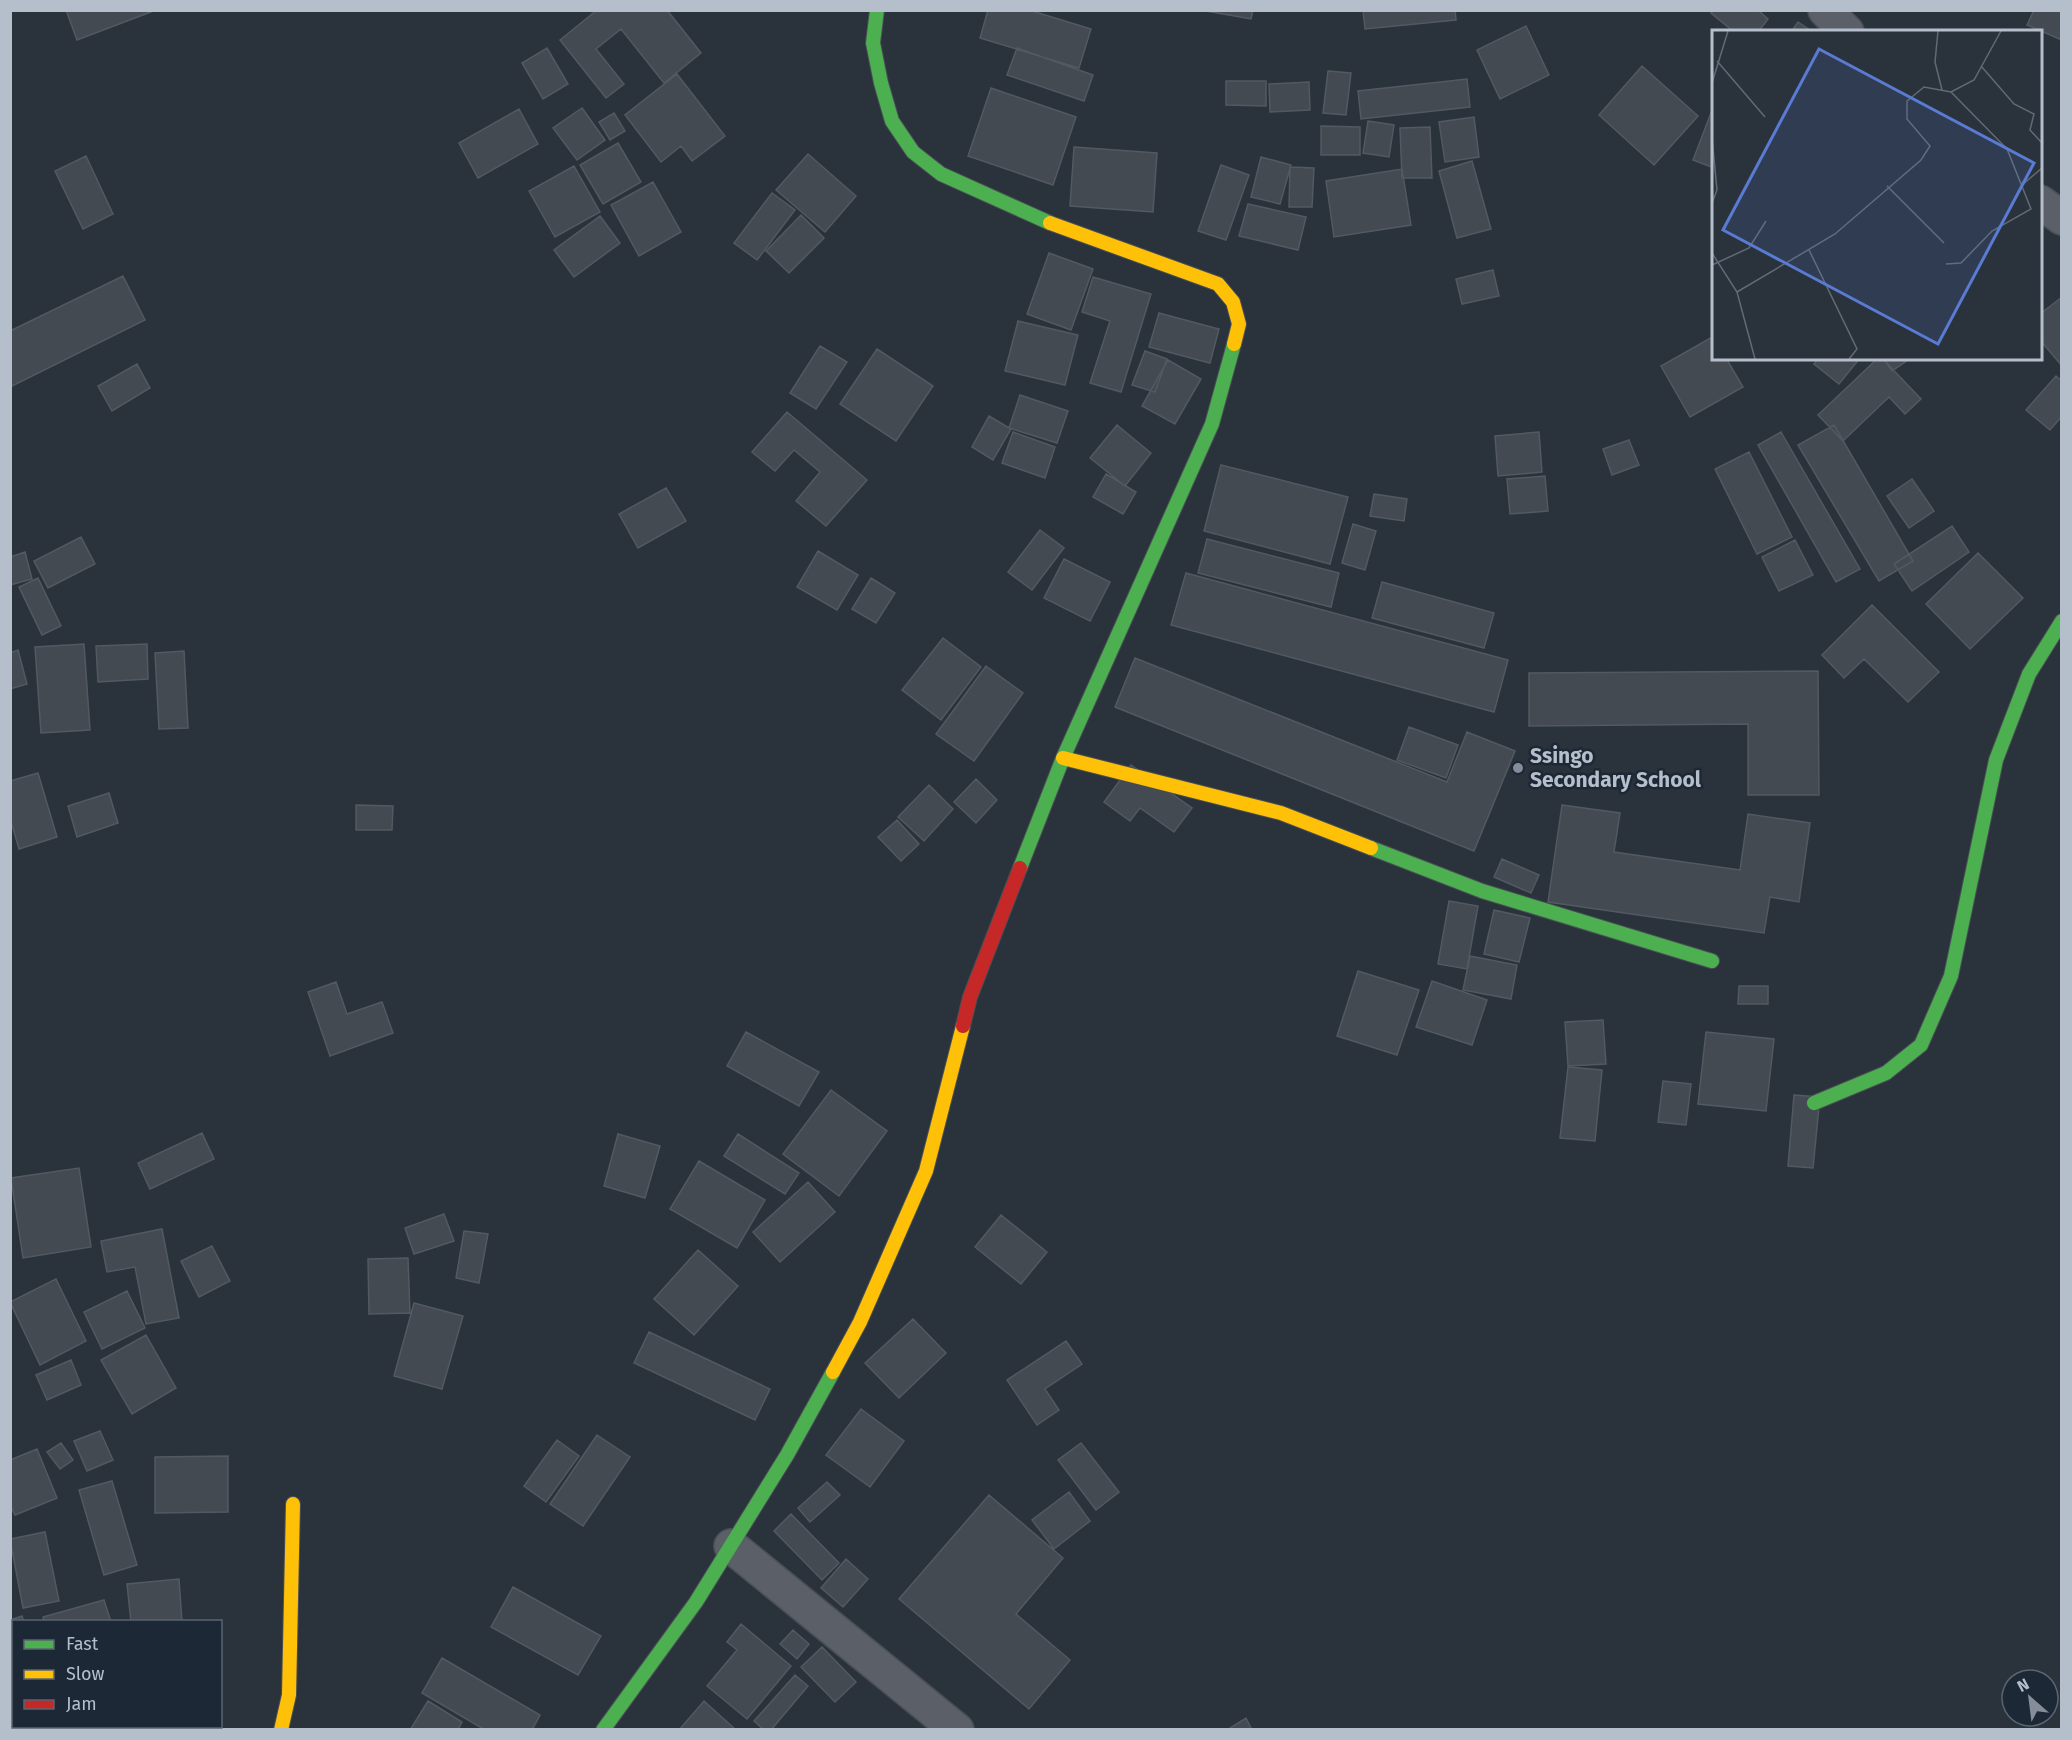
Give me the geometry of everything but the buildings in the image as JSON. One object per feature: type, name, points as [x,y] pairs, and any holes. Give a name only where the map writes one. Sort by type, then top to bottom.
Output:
[{"type":"street","points":[[603,1730],[696,1602],[787,1455],[860,1322],[926,1171],[970,997],[1063,758],[1212,424],[1239,324],[1233,302],[1218,284],[1048,222],[942,174],[913,152],[892,121],[881,84],[873,43],[877,10]]},
{"type":"street","points":[[1825,10],[1845,30]]},
{"type":"street","points":[[2042,204],[2061,218]]},
{"type":"street","points":[[1814,1103],[1886,1073],[1921,1045],[1951,976],[1996,760],[2029,674],[2061,621]]},
{"type":"street","points":[[1063,758],[1281,813],[1482,891],[1712,961]]},
{"type":"street","points":[[281,1730],[289,1695],[293,1504]]},
{"type":"street","points":[[731,1546],[957,1730]]},
{"type":"traffic: fast","points":[[877,10],[873,43],[881,83],[892,121],[913,152],[941,174],[1050,223]]},
{"type":"traffic: fast","points":[[1020,868],[1063,758],[1212,424],[1234,344]]},
{"type":"traffic: fast","points":[[1814,1103],[1886,1073],[1921,1045],[1951,976],[1996,760],[2029,674],[2062,621]]},
{"type":"traffic: fast","points":[[1371,848],[1482,891],[1712,961]]},
{"type":"traffic: fast","points":[[603,1730],[696,1602],[787,1455],[833,1372]]},
{"type":"traffic: slow","points":[[1050,223],[1218,284],[1233,302],[1239,324],[1234,344]]},
{"type":"traffic: slow","points":[[1063,758],[1281,813],[1371,848]]},
{"type":"traffic: slow","points":[[833,1372],[860,1322],[926,1171],[963,1026]]},
{"type":"traffic: slow","points":[[281,1730],[289,1695],[293,1504]]},
{"type":"traffic: jam","points":[[963,1026],[970,997],[1020,868]]},
{"type":"place","name":"Ssingo Secondary School","points":[[1518,768]]}]
